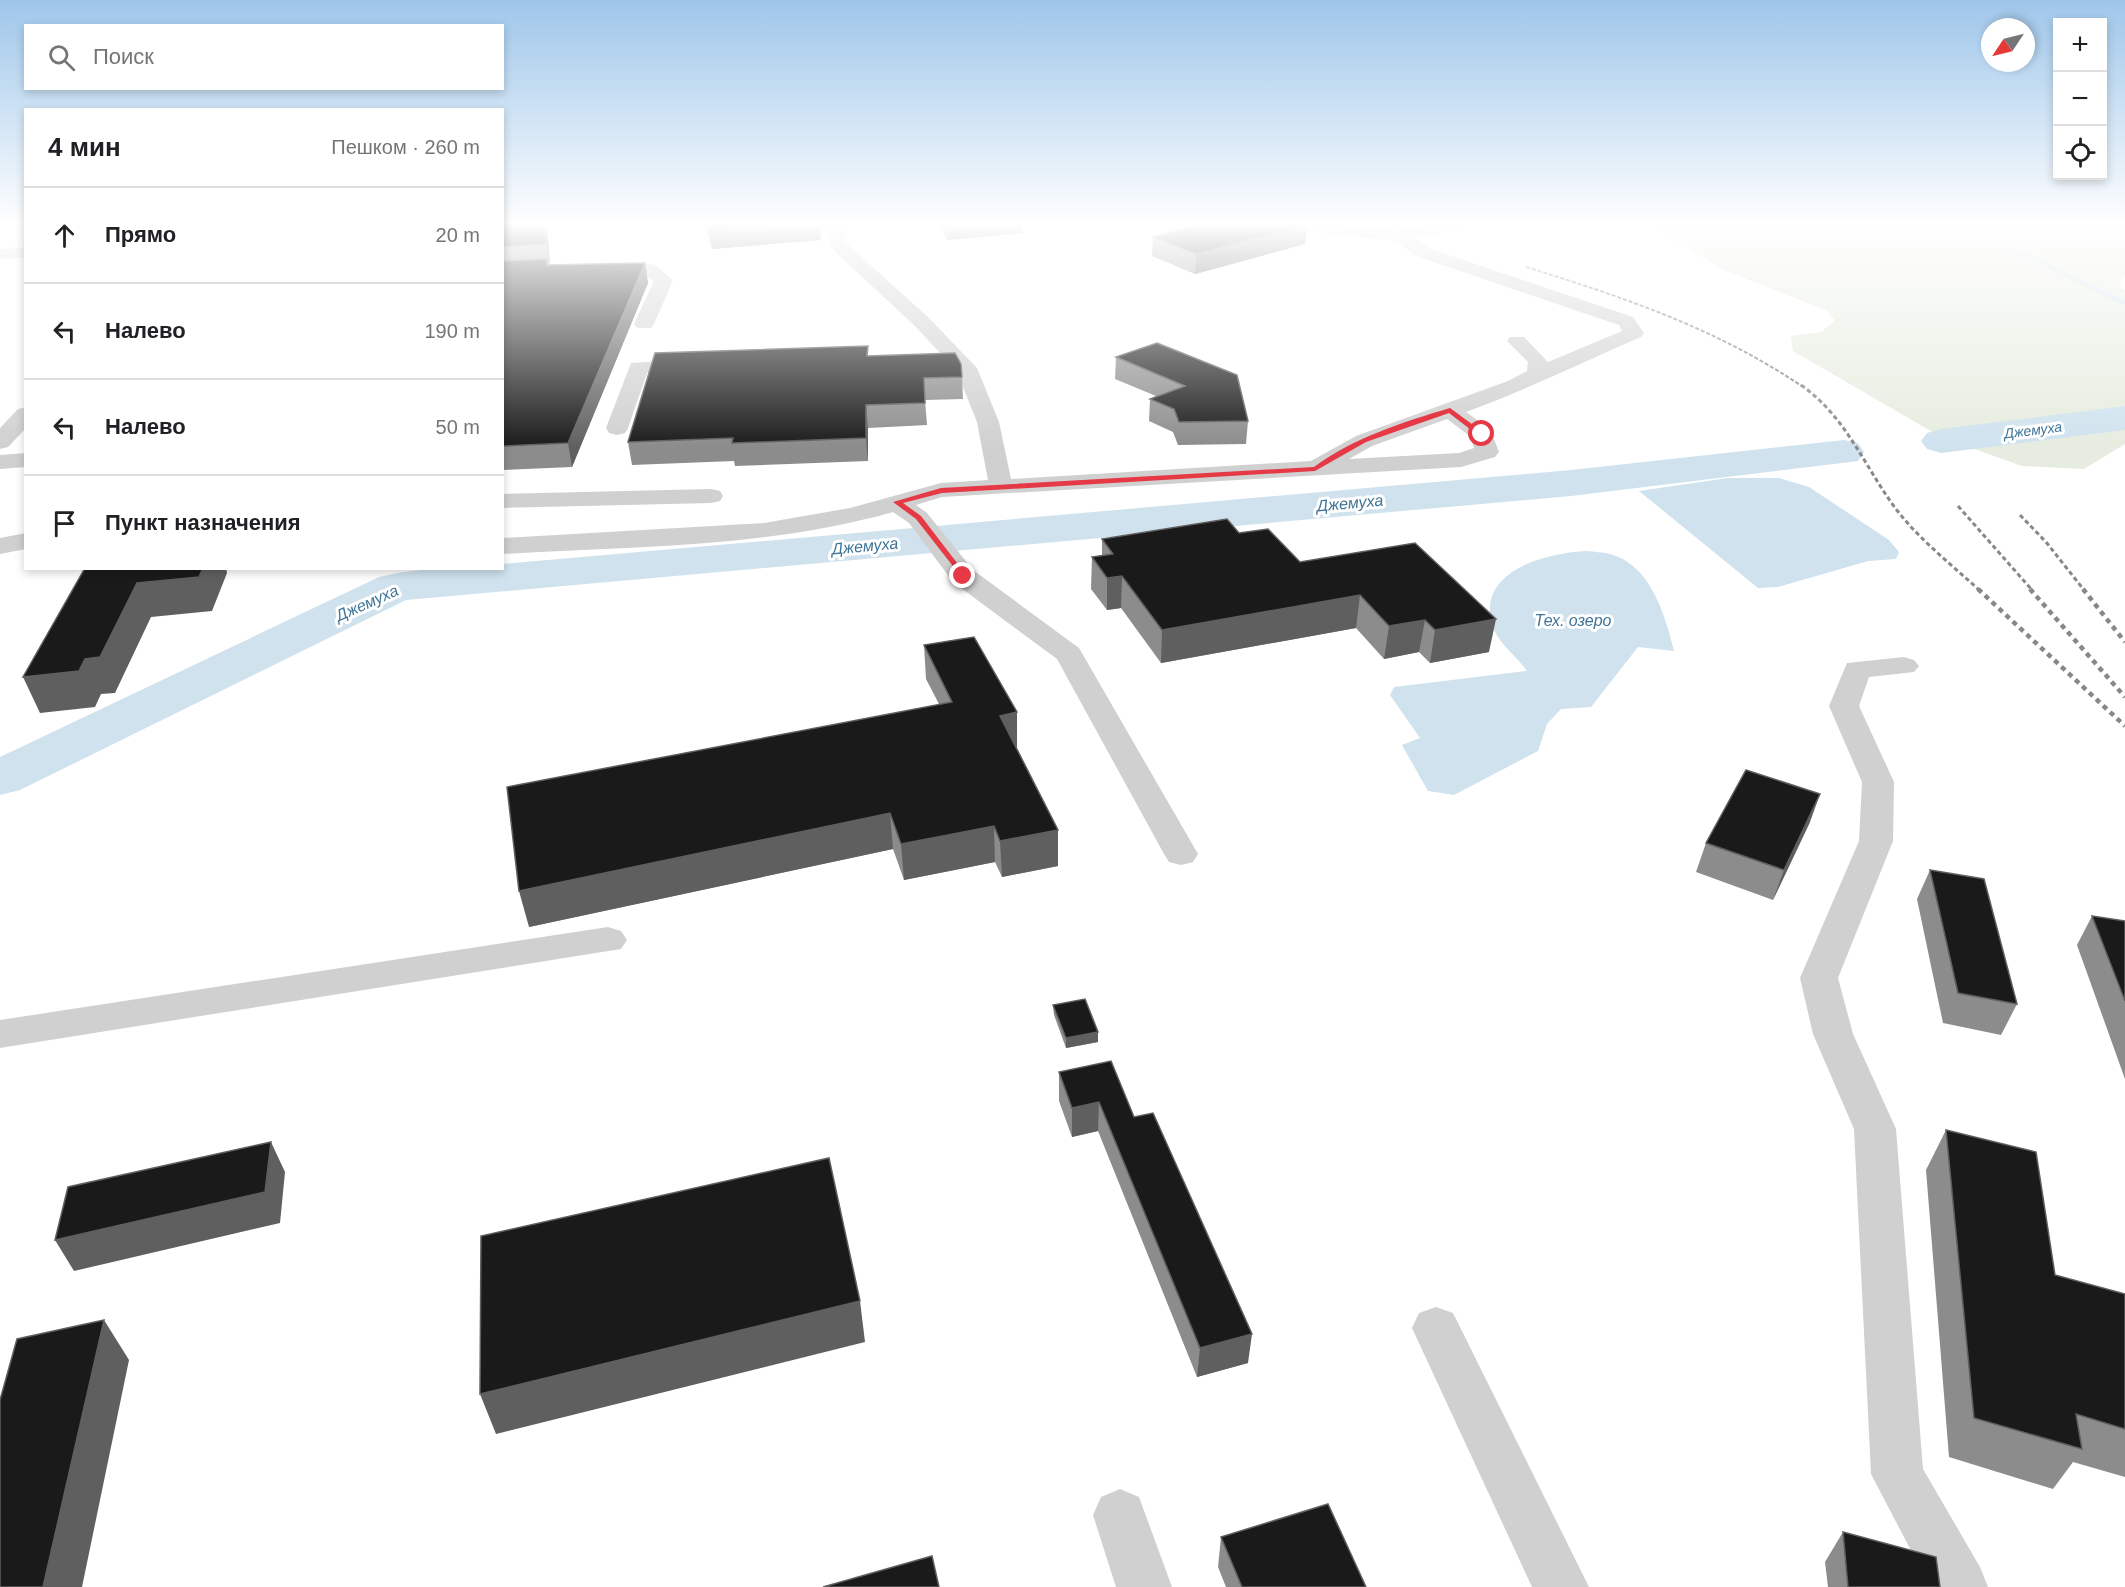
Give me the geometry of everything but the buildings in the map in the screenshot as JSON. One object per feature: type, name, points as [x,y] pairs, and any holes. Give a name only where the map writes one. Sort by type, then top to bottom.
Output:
[{"type":"street","points":[[644,324],[655,299]]},
{"type":"street","points":[[897,299],[966,368],[988,422],[1001,487]]},
{"type":"street","points":[[1315,469],[1364,441],[1516,386],[1538,374],[1634,333],[1626,321],[1561,299]]},
{"type":"street","points":[[1517,341],[1538,361],[1538,374]]},
{"type":"street","points":[[931,357],[954,356]]},
{"type":"street","points":[[617,428],[638,367],[720,364]]},
{"type":"street","points":[[504,546],[764,531],[853,514],[941,490],[1461,460],[1487,452],[1482,434],[1450,410]]},
{"type":"street","points":[[0,442],[24,416]]},
{"type":"street","points":[[0,462],[24,460]]},
{"type":"street","points":[[504,501],[711,496]]},
{"type":"street","points":[[897,502],[918,518],[963,576],[1069,654],[1181,854]]},
{"type":"street","points":[[0,546],[24,541]]},
{"type":"street","points":[[1904,666],[1857,669],[1844,706],[1878,782],[1876,841],[1819,978],[1833,1034],[1875,1129],[1897,1474],[1960,1587]]},
{"type":"street","points":[[0,1034],[608,940]]},
{"type":"street","points":[[1436,1328],[1561,1587]]},
{"type":"street","points":[[1120,1515],[1144,1587]]},
{"type":"shaded area","points":[[1798,299],[2125,299],[2125,444],[2084,469],[2022,466],[1941,437],[1793,351],[1791,336],[1821,332],[1835,321],[1826,310]]},
{"type":"water","points":[[1728,478],[1779,478],[1809,487],[1889,540],[1899,552],[1896,559],[1868,561],[1778,587],[1758,588],[1639,491]]},
{"type":"water","name":"Тех. озеро","points":[[1587,551],[1610,554],[1624,560],[1646,580],[1661,607],[1674,651],[1638,647],[1591,707],[1561,709],[1547,724],[1538,751],[1454,795],[1428,791],[1402,745],[1420,738],[1390,695],[1394,687],[1527,671],[1495,632],[1490,612],[1493,595],[1502,581],[1515,570],[1532,562],[1551,556]]},
{"type":"waterway","points":[[2117,299],[2125,303]]},
{"type":"waterway","name":"Джемуха","points":[[1941,441],[2125,418]]},
{"type":"waterway","name":"Джемуха","points":[[0,778],[396,587],[1571,483],[1844,452]]},
{"type":"railway","points":[[1623,299],[1704,331],[1771,366],[1803,387]]},
{"type":"railway","points":[[1801,385],[1816,397],[1842,426],[1902,517],[1979,590]]},
{"type":"railway","points":[[1958,506],[2032,590]]},
{"type":"railway","points":[[2020,515],[2046,542],[2084,590]]},
{"type":"railway","points":[[1978,589],[2125,726]]},
{"type":"railway","points":[[2030,589],[2125,697]]},
{"type":"railway","points":[[2083,589],[2125,642]]},
{"type":"route","points":[[963,576],[918,518],[897,502],[941,490],[1315,469],[1364,441],[1450,410],[1482,434]]}]
